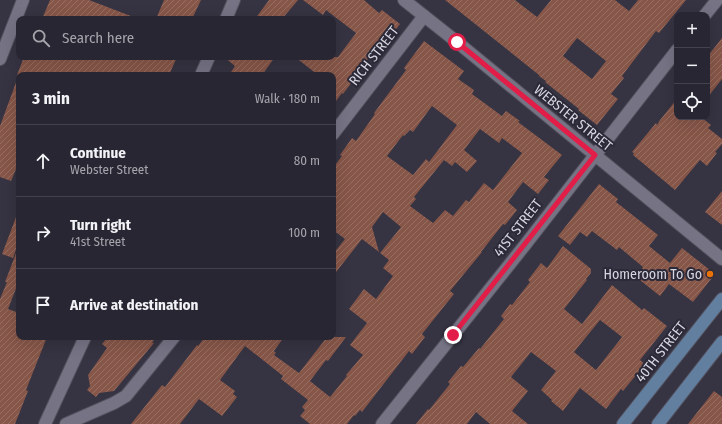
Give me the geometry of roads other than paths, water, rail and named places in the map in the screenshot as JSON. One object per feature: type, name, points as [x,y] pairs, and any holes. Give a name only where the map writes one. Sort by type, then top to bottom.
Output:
[{"type":"main road","name":"40TH STREET","points":[[623,424],[722,299]]},
{"type":"main road","points":[[658,424],[722,342]]},
{"type":"street","points":[[17,16],[23,0]]},
{"type":"street","points":[[227,16],[234,0]]},
{"type":"street","name":"WEBSTER STREET","points":[[404,0],[722,259]]},
{"type":"street","points":[[707,12],[716,0]]},
{"type":"street","name":"RICH STREET","points":[[336,130],[424,16]]},
{"type":"street","points":[[0,58],[16,18]]},
{"type":"street","name":"41ST STREET","points":[[382,424],[674,54]]},
{"type":"street","points":[[202,72],[208,60]]},
{"type":"street","points":[[44,424],[84,340]]},
{"type":"street","points":[[66,424],[114,403],[126,396],[172,340]]},
{"type":"place","name":"Homeroom To Go","points":[[710,274]]}]
